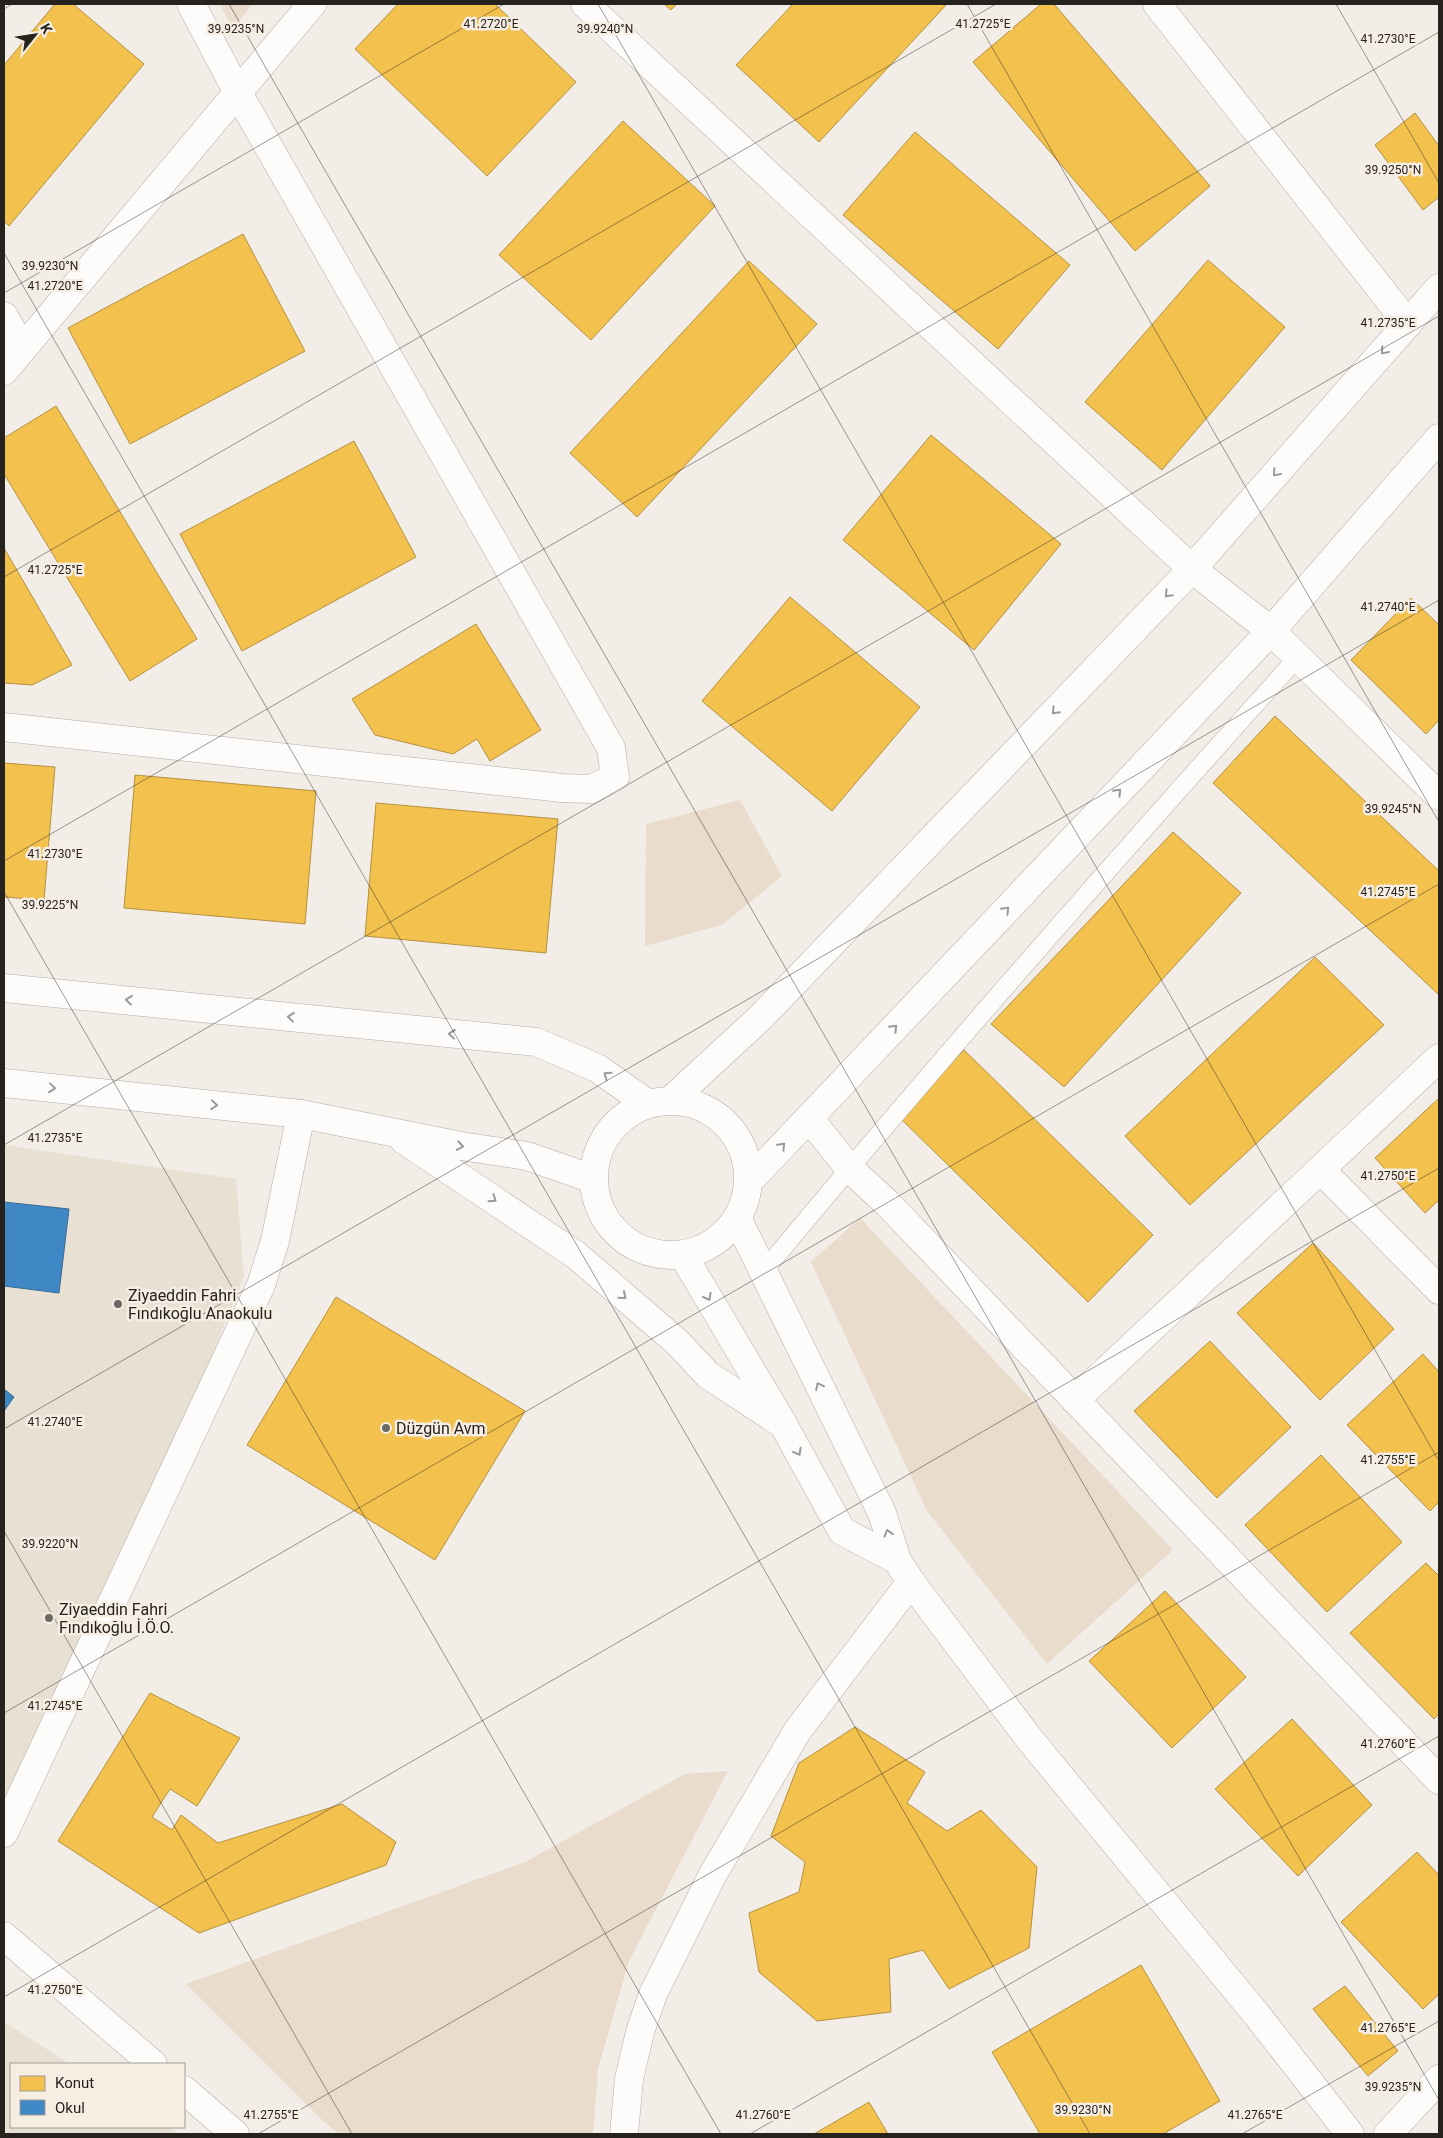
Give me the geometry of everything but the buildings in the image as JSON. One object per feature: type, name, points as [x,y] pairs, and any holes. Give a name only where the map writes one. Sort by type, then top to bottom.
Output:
[{"type":"street","points":[[4,727],[562,788],[592,789],[615,777],[611,748],[238,93],[191,4]]},
{"type":"street","points":[[4,371],[312,4]]},
{"type":"street","points":[[585,4],[1192,568],[1271,631],[1439,796]]},
{"type":"street","points":[[1157,4],[1408,324]]},
{"type":"street","points":[[4,988],[536,1042],[596,1068],[659,1101],[696,1104],[718,1116],[735,1134],[746,1157],[749,1181],[743,1207],[729,1230],[708,1246],[683,1255],[657,1254],[632,1245],[611,1228],[598,1205],[593,1179],[596,1155],[608,1132],[624,1114],[659,1101],[760,1018],[1192,568],[1439,288]]},
{"type":"street","points":[[4,316],[22,348]]},
{"type":"street","points":[[749,1181],[1271,631],[1439,438]]},
{"type":"street","points":[[1075,1400],[1439,1058]]},
{"type":"street","points":[[4,1083],[301,1114],[461,1146],[526,1156],[593,1179]]},
{"type":"street","points":[[4,1833],[261,1285],[275,1241],[301,1114]]},
{"type":"street","points":[[809,1118],[849,1168],[887,1203],[1439,1780]]},
{"type":"street","points":[[394,1133],[576,1255],[677,1342],[708,1375],[783,1424]]},
{"type":"street","points":[[1321,1170],[1439,1290]]},
{"type":"street","points":[[737,1218],[882,1513],[904,1571],[1031,1741],[1257,2015],[1350,2134]]},
{"type":"street","points":[[683,1255],[783,1424],[842,1531],[904,1571]]},
{"type":"street","points":[[624,2134],[629,2079],[653,1994],[713,1874],[798,1730],[904,1571]]},
{"type":"street","points":[[4,1936],[152,2063]]},
{"type":"street","points":[[1388,2134],[1439,2079]]},
{"type":"street","points":[[185,2091],[235,2134]]},
{"type":"lane","points":[[763,1272],[849,1168],[1153,817],[1298,657]]},
{"type":"shaded area","points":[[220,4],[253,4],[233,28]]},
{"type":"shaded area","points":[[740,800],[782,876],[722,925],[645,946],[646,824]]},
{"type":"shaded area","points":[[4,1145],[236,1179],[244,1277],[182,1427],[4,1808]]},
{"type":"shaded area","points":[[860,1218],[1173,1550],[1047,1664],[927,1511],[811,1262]]},
{"type":"shaded area","points":[[728,1771],[629,1961],[598,2069],[593,2134],[339,2134],[322,2120],[186,1984],[525,1862],[685,1774]]},
{"type":"shaded area","points":[[4,2022],[68,2063],[10,2063],[10,2128],[170,2128],[178,2134],[4,2134]]},
{"type":"place","name":"Ziyaeddin Fahri Fındıkoğlu Anaokulu","points":[[118,1304]]},
{"type":"place","name":"Düzgün Avm","points":[[386,1428]]},
{"type":"place","name":"Ziyaeddin Fahri Fındıkoğlu İ.Ö.O.","points":[[49,1618]]}]
